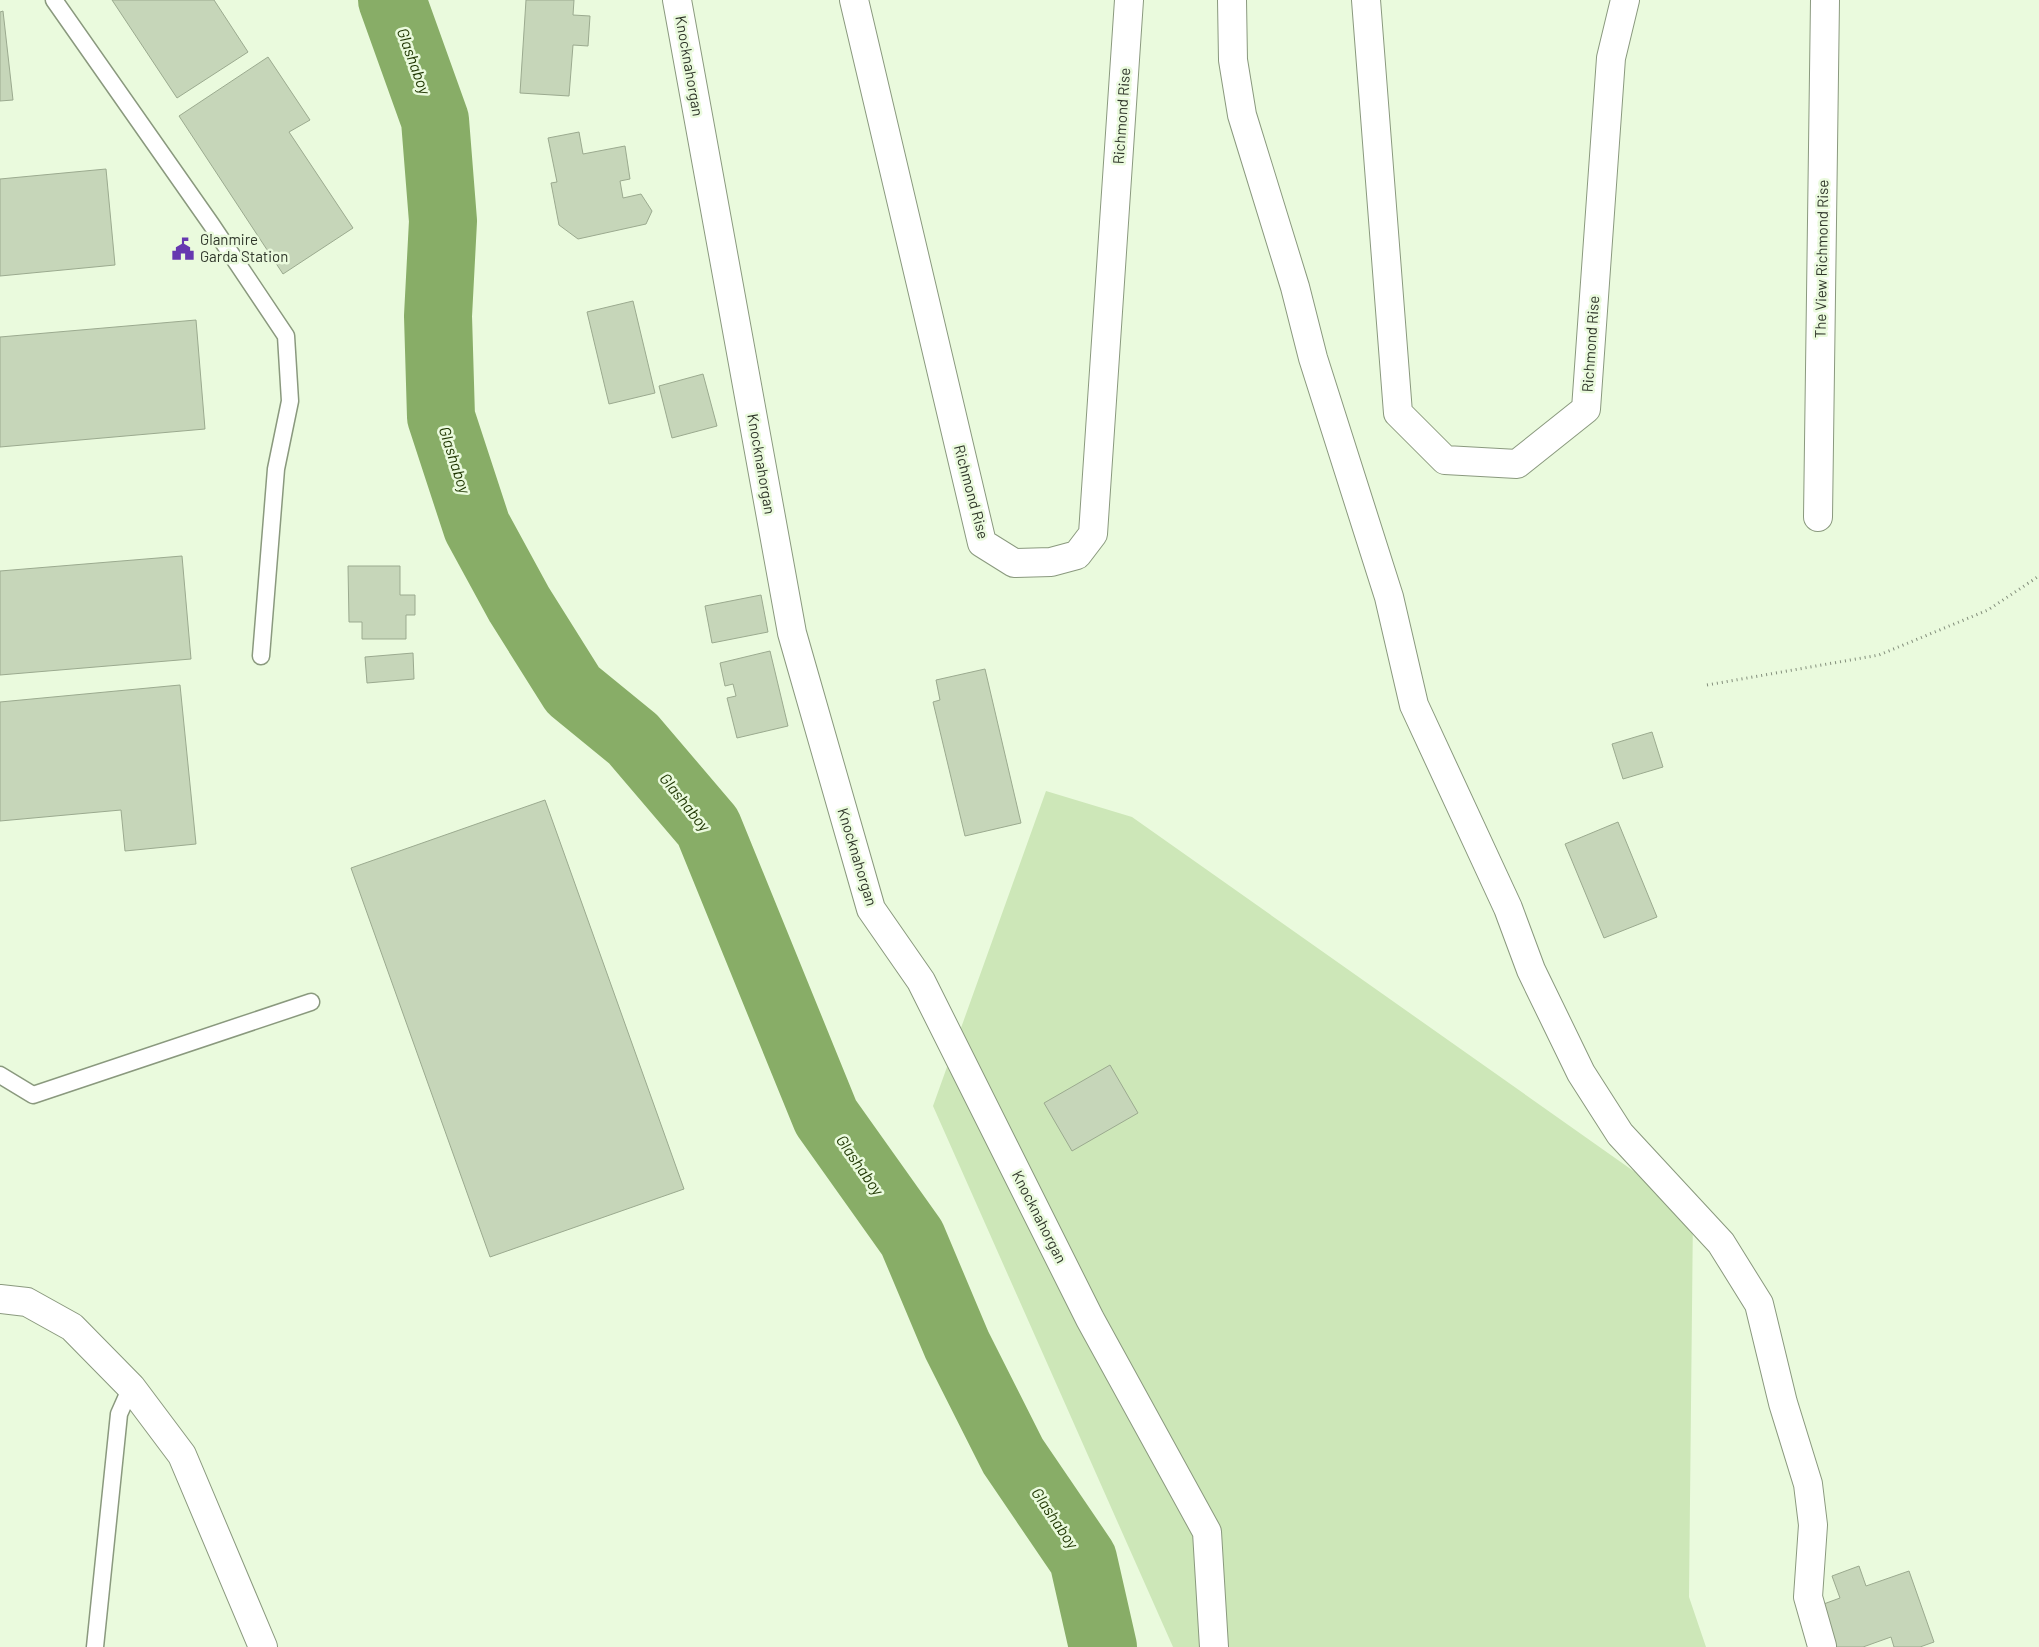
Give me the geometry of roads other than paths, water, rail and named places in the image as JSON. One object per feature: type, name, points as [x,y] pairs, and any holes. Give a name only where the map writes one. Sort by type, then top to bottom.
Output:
[{"type":"street","name":"Knocknahorgan","points":[[677,0],[792,633],[872,909],[921,981],[1090,1319],[1207,1532],[1214,1647]]},
{"type":"street","name":"Richmond Rise","points":[[854,0],[982,543],[1014,563],[1051,562],[1077,555],[1093,534],[1129,0]]},
{"type":"street","points":[[1232,0],[1233,60],[1242,115],[1295,287],[1313,358],[1389,597],[1414,705],[1508,908],[1531,970],[1581,1073],[1620,1134],[1721,1243],[1759,1304],[1783,1403],[1808,1484],[1813,1525],[1808,1597],[1822,1646]]},
{"type":"street","name":"Richmond Rise","points":[[1366,0],[1398,412],[1445,460],[1517,464],[1586,409],[1610,58],[1625,0]]},
{"type":"street","name":"The View Richmond Rise","points":[[1818,517],[1825,0]]},
{"type":"street","points":[[0,1298],[27,1302],[72,1327],[131,1387],[182,1455],[263,1647]]},
{"type":"lane","points":[[54,0],[211,224],[286,336],[290,401],[276,469],[261,656]]},
{"type":"lane","points":[[0,1075],[33,1095],[311,1002]]},
{"type":"lane","points":[[95,1647],[119,1414],[131,1387]]},
{"type":"waterway","name":"Glashaboy","points":[[392,0],[435,120],[443,221],[438,316],[441,417],[477,527],[519,604],[573,690],[633,739],[708,827],[826,1117],[912,1238],[957,1345],[1013,1456],[1083,1559],[1103,1647]]},
{"type":"place","name":"Glanmire Garda Station","points":[[183,249]]}]
